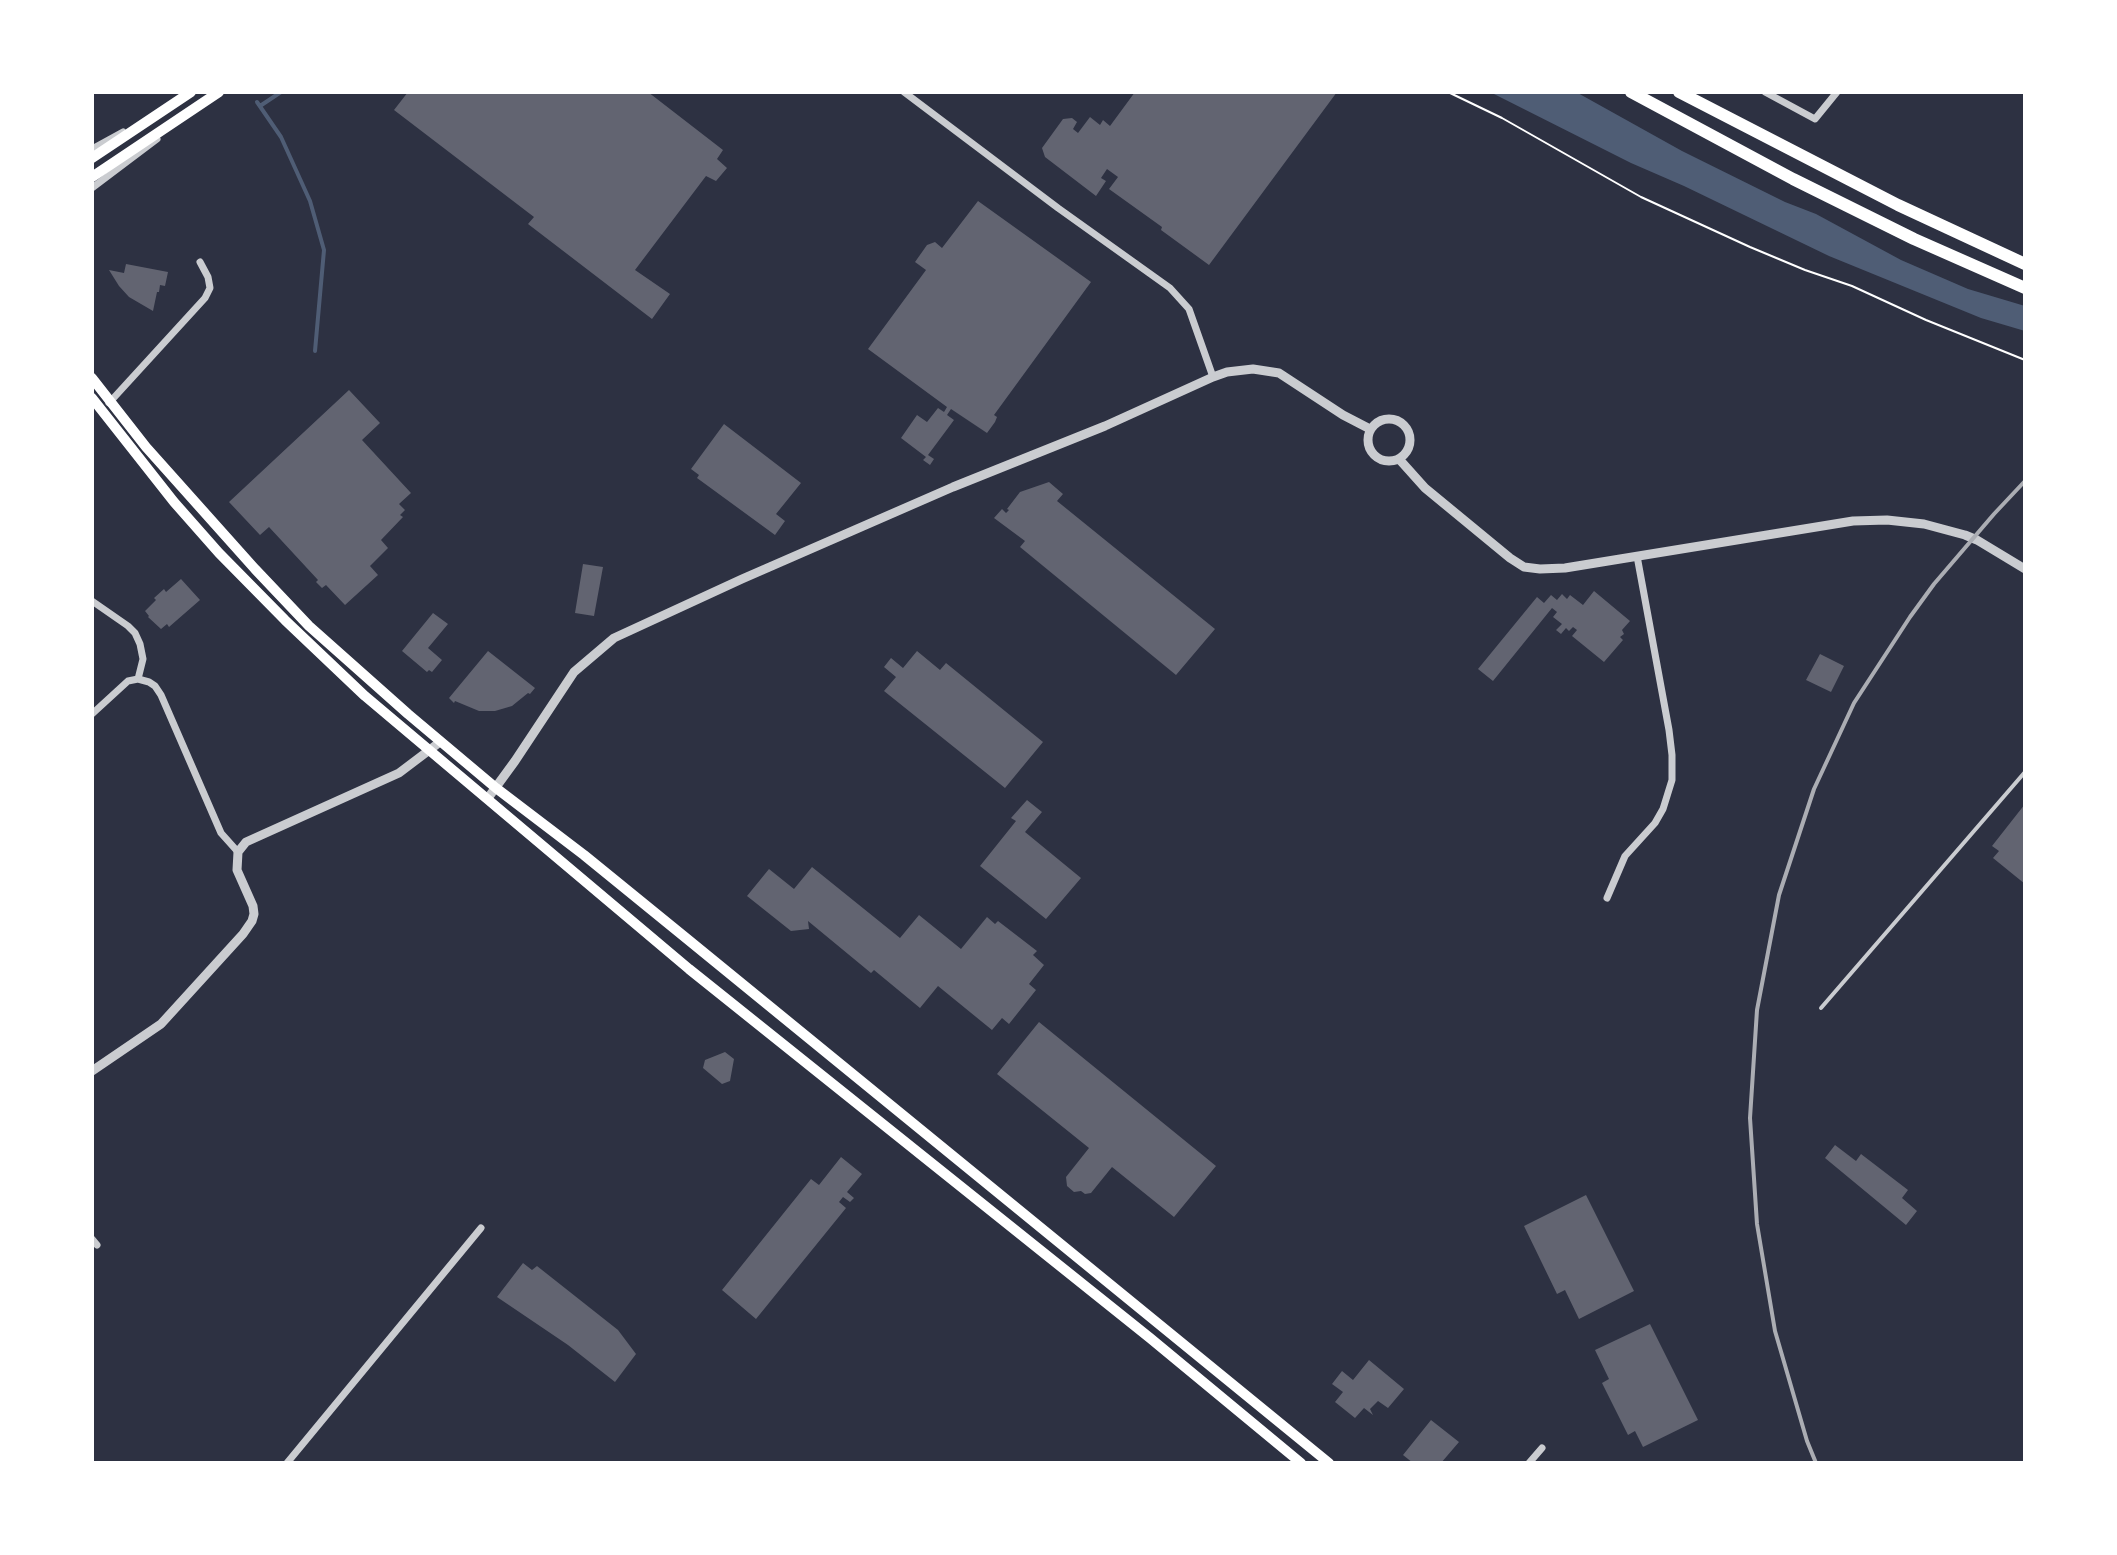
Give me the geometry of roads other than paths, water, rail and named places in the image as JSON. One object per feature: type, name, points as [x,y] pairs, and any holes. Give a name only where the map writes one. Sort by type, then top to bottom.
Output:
[{"type":"highway","points":[[1631,92],[1793,179],[1914,239],[2025,288]]},
{"type":"highway","points":[[1679,92],[1898,205],[2025,264]]},
{"type":"main road","points":[[92,158],[191,92]]},
{"type":"main road","points":[[92,177],[217,94]]},
{"type":"main road","points":[[92,378],[105,406],[174,502],[219,553],[365,696],[689,969],[1150,1338],[1301,1463]]},
{"type":"main road","points":[[92,398],[105,406],[146,447],[220,532],[309,626],[440,742],[584,855],[1329,1463]]},
{"type":"street","points":[[904,92],[1170,288],[1189,309],[1213,377]]},
{"type":"street","points":[[1765,92],[1815,119],[1837,92]]},
{"type":"street","points":[[92,188],[217,94]]},
{"type":"street","points":[[92,149],[174,104]]},
{"type":"street","points":[[105,406],[205,298],[210,288],[200,262]]},
{"type":"street","points":[[488,798],[574,672],[614,638],[953,487],[1092,432],[1213,377],[1238,369],[1279,373],[1370,429]]},
{"type":"street","points":[[1387,419],[1404,425],[1410,443],[1404,455],[1386,461],[1373,455],[1367,442],[1370,429],[1380,420],[1387,419]]},
{"type":"street","points":[[1399,459],[1425,488],[1524,567],[1565,568],[1853,521],[1887,520],[1924,524],[1965,535],[2025,569]]},
{"type":"street","points":[[1607,898],[1625,856],[1659,816],[1672,780],[1669,730],[1637,556]]},
{"type":"street","points":[[92,601],[135,633],[143,659],[138,679]]},
{"type":"street","points":[[92,714],[128,681],[138,679],[149,682],[161,695],[221,833],[238,852]]},
{"type":"street","points":[[92,1071],[161,1024],[252,921],[253,906],[237,870],[238,852],[246,842],[399,773],[440,742]]},
{"type":"street","points":[[287,1463],[481,1228]]},
{"type":"street","points":[[1529,1463],[1542,1448]]},
{"type":"lane","points":[[1821,1008],[2025,772]]},
{"type":"water","points":[[1490,92],[1576,92],[1682,151],[1816,214],[1901,260],[1968,289],[2025,306],[2025,331],[1981,318],[1829,256],[1631,163]]},
{"type":"waterway","points":[[260,106],[281,92]]},
{"type":"waterway","points":[[257,102],[281,137],[310,201],[324,250],[315,351]]},
{"type":"railway","points":[[1816,1463],[1775,1331],[1757,1224],[1750,1118],[1757,1010],[1779,895],[1814,789],[1854,703],[1934,584],[2025,481]]}]
